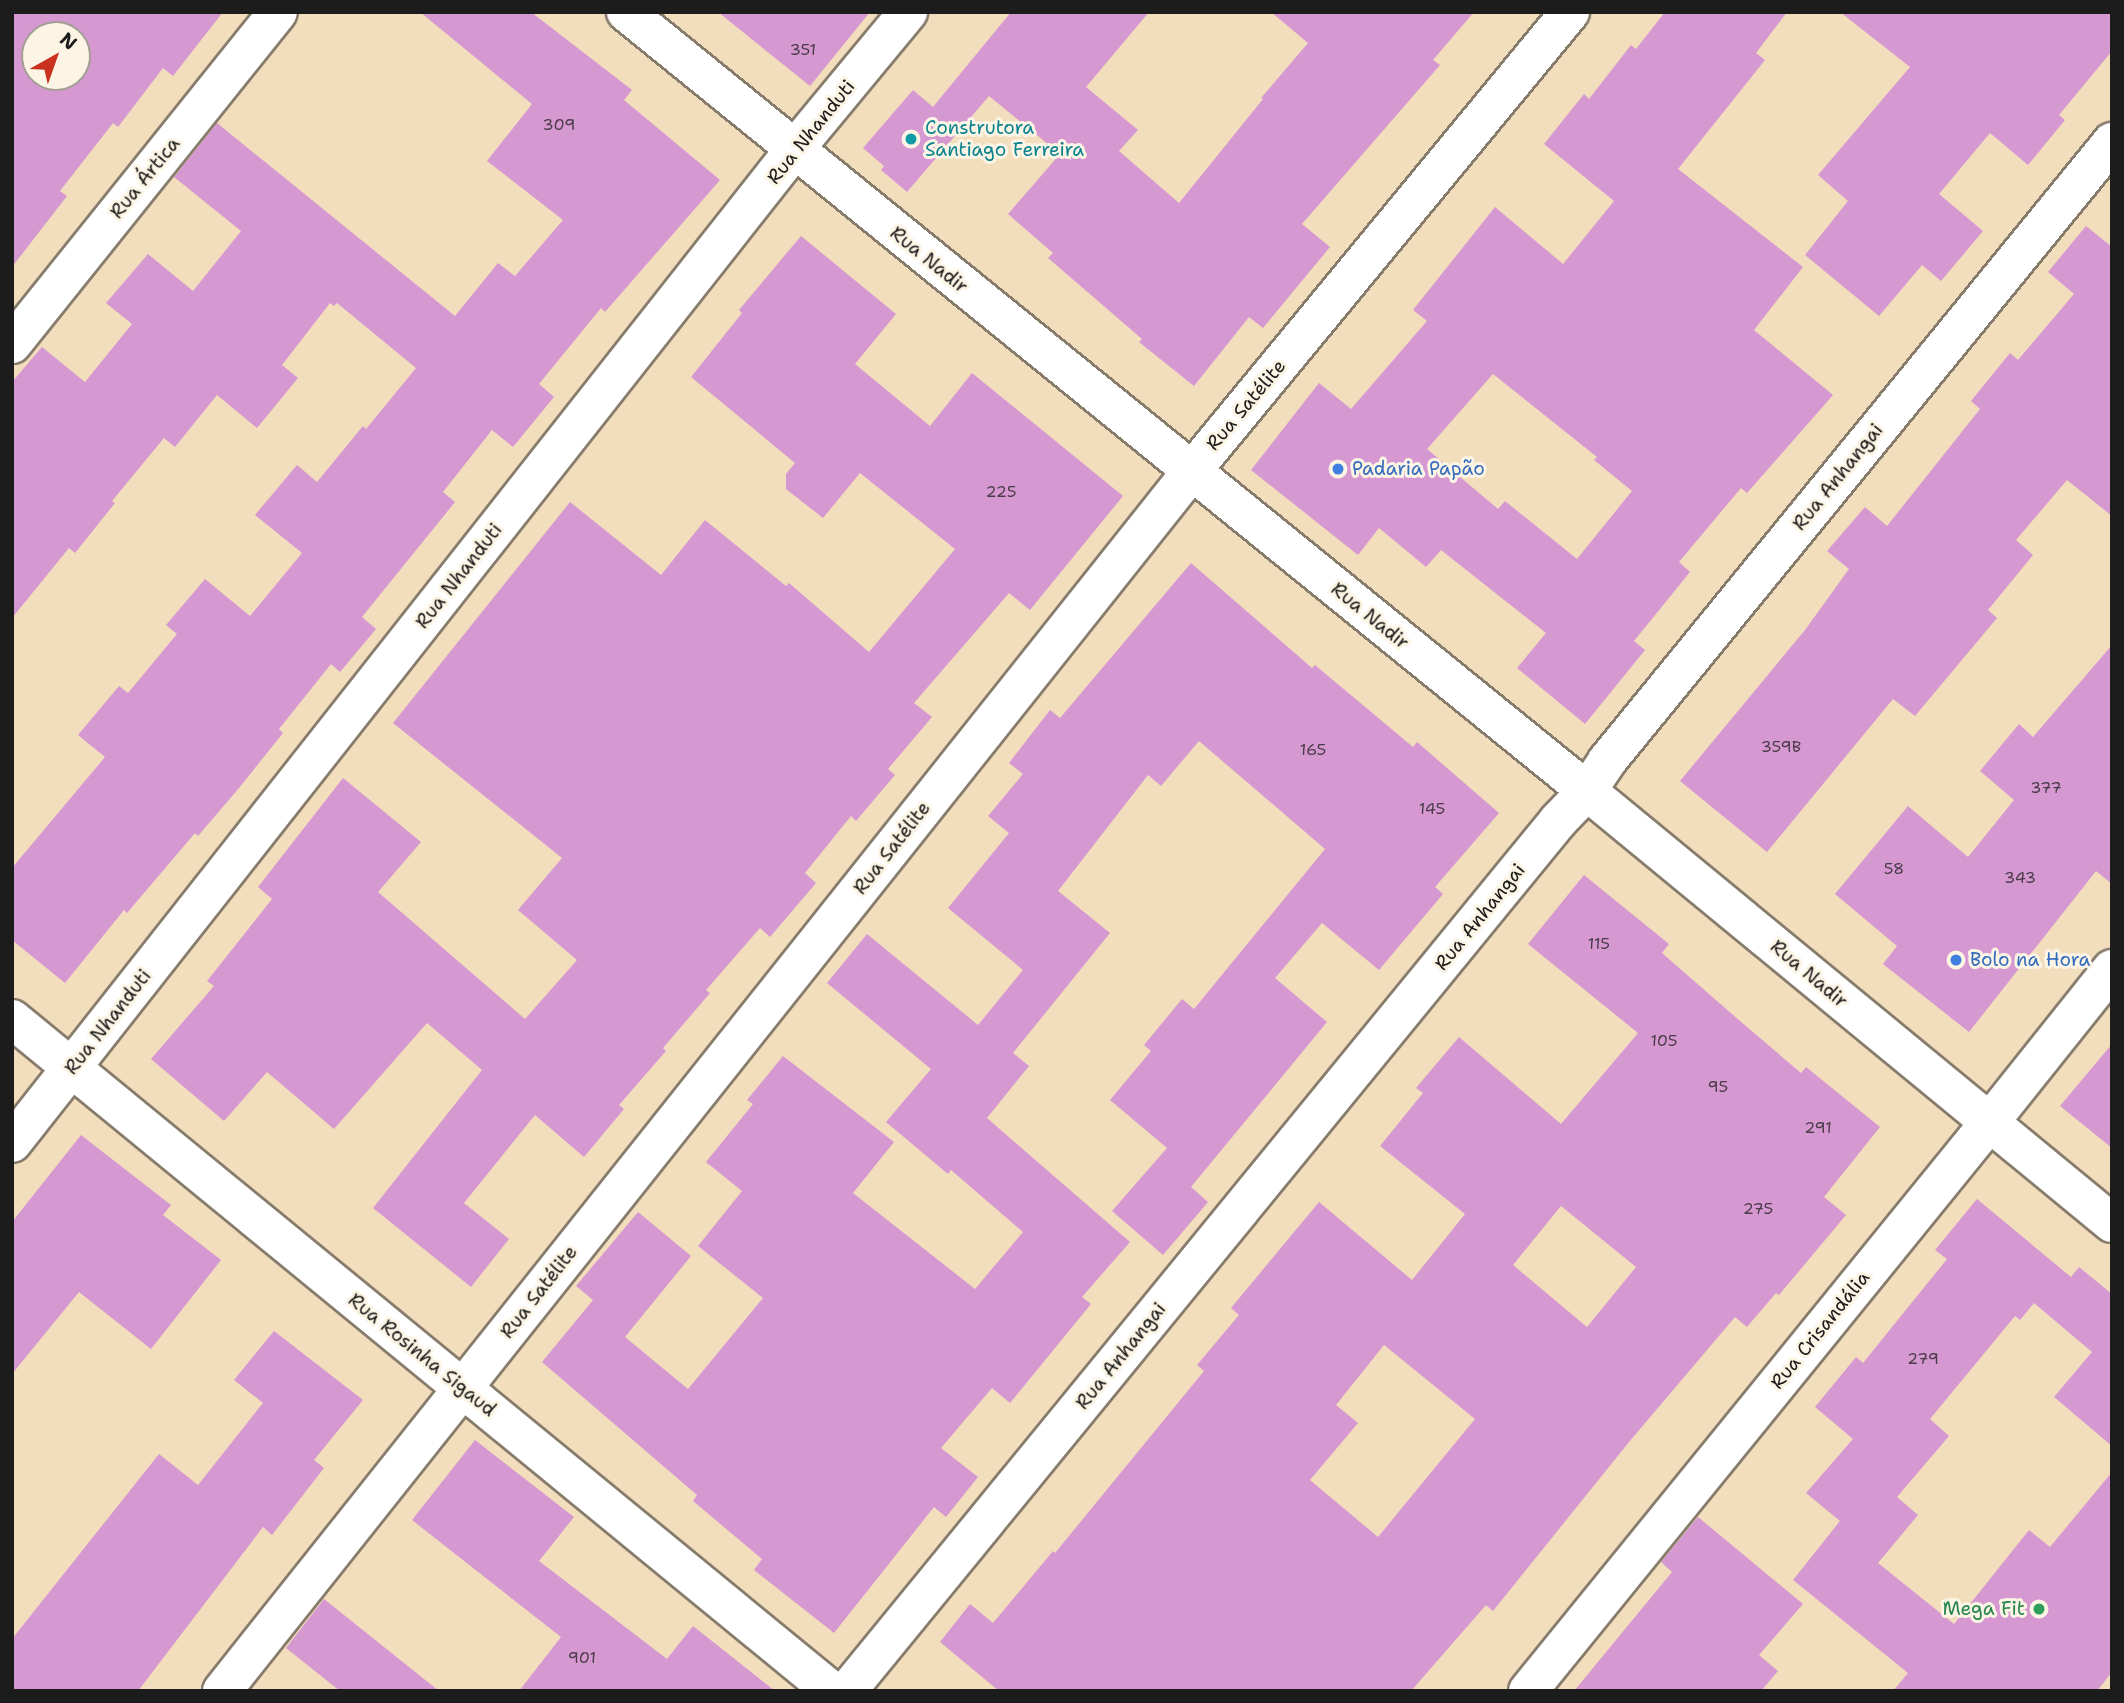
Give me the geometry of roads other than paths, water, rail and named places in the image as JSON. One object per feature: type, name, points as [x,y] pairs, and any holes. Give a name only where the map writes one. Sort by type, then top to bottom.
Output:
[{"type":"street","name":"Rua Ártica","points":[[12,344],[278,12]]},
{"type":"street","name":"Rua Nadir","points":[[626,12],[1587,791],[2112,1223]]},
{"type":"street","name":"Rua Nhanduti","points":[[12,1143],[794,150],[908,12]]},
{"type":"street","name":"Rua Satélite","points":[[222,1691],[1191,472],[1570,12]]},
{"type":"street","name":"Rua Anhangai","points":[[848,1691],[1558,821],[1587,791],[1606,761],[2112,142]]},
{"type":"street","name":"Rua Crisandália","points":[[1528,1691],[2112,969]]},
{"type":"street","name":"Rua Rosinha Sigaud","points":[[12,1019],[832,1691]]},
{"type":"place","name":"Construtora Santiago Ferreira","points":[[911,139]]},
{"type":"place","name":"Padaria Papão","points":[[1338,469]]},
{"type":"place","name":"Bolo na Hora","points":[[1956,960]]},
{"type":"place","name":"Mega Fit","points":[[2039,1609]]}]
